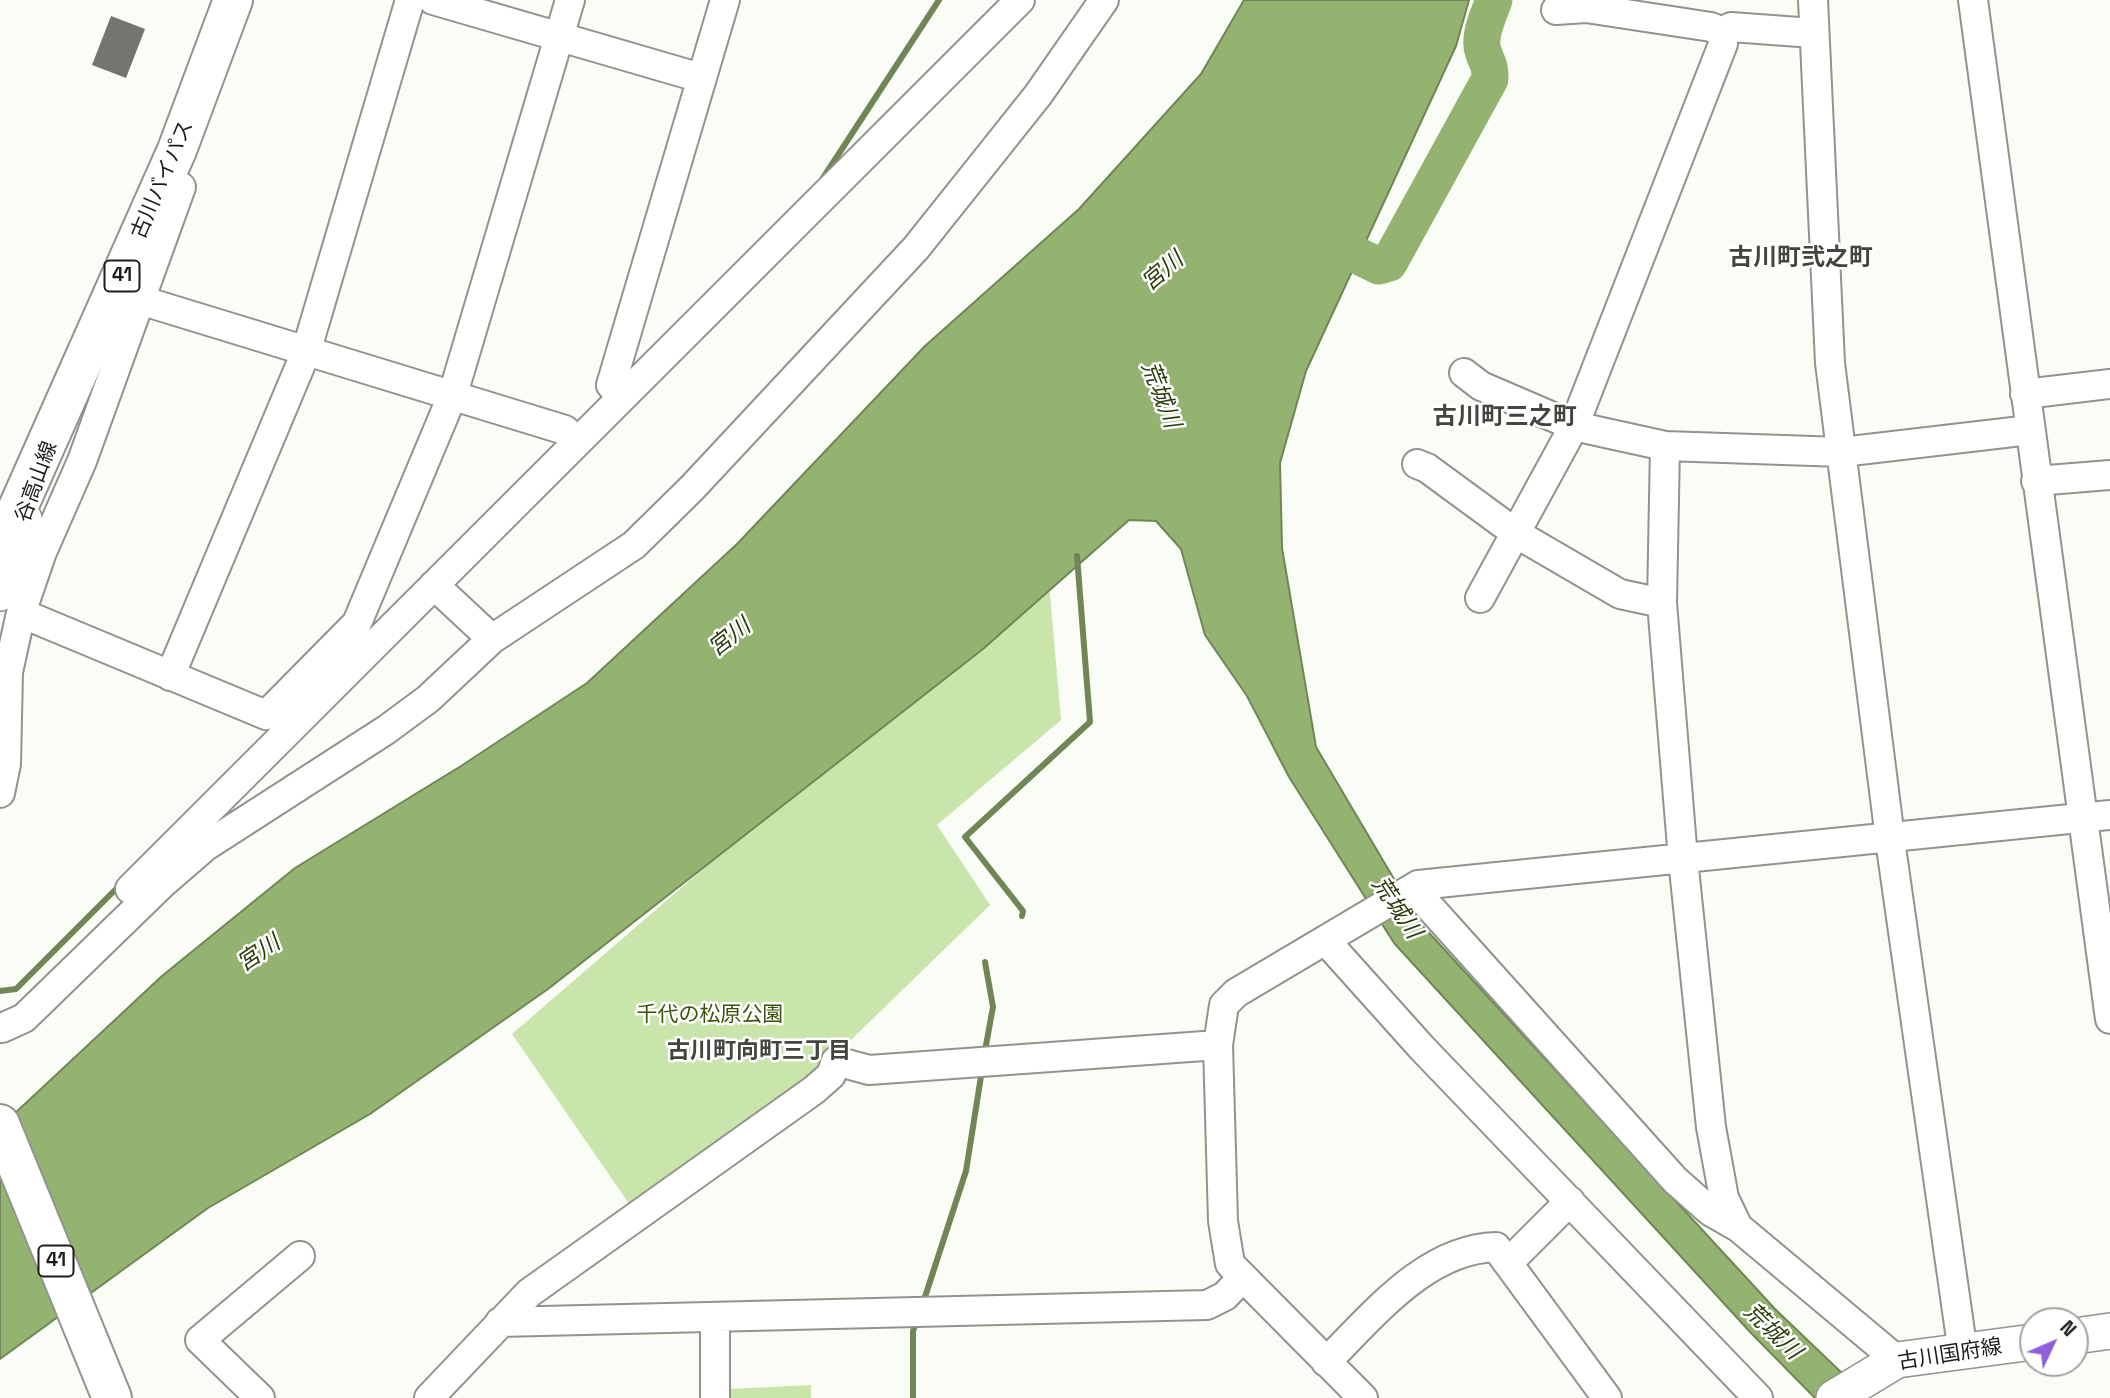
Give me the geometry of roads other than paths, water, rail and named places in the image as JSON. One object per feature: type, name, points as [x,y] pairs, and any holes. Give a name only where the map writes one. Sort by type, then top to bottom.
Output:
[{"type":"highway","name":"古川バイパス","points":[[0,548],[177,150],[233,0]]},
{"type":"highway","name":"41","points":[[0,1124],[112,1398]]},
{"type":"main road","name":"谷高山線","points":[[10,603],[62,410]]},
{"type":"main road","points":[[2089,1334],[2110,1331]]},
{"type":"main road","name":"古川国府線","points":[[1834,1398],[1893,1362],[2019,1344]]},
{"type":"street","points":[[170,676],[306,352],[410,0]]},
{"type":"street","points":[[433,0],[702,78]]},
{"type":"street","points":[[1,1028],[20,1001],[283,719],[357,623],[453,394],[570,0]]},
{"type":"street","points":[[617,392],[725,0]]},
{"type":"street","points":[[283,719],[434,585],[572,436],[1020,0]]},
{"type":"street","points":[[1,1028],[24,1018],[162,884],[206,846],[386,730],[428,699],[492,639],[618,558],[692,488],[916,248],[1038,95],[1104,0]]},
{"type":"street","points":[[1813,0],[1830,363],[1891,838],[1963,1353]]},
{"type":"street","points":[[1973,0],[2110,1019]]},
{"type":"street","points":[[1556,10],[1586,8],[1711,27],[1722,32]]},
{"type":"street","points":[[1722,32],[1731,27],[1813,33]]},
{"type":"street","points":[[1480,598],[1574,426],[1723,44],[1722,32]]},
{"type":"street","points":[[0,793],[6,764],[10,603],[42,552],[82,461],[181,187]]},
{"type":"street","points":[[140,300],[453,394],[572,436]]},
{"type":"street","points":[[1464,373],[1480,386],[1574,426],[1665,446],[1842,452],[2030,430]]},
{"type":"street","points":[[2025,394],[2110,384]]},
{"type":"street","points":[[1665,446],[1662,603],[1683,859],[1711,1127],[1724,1198],[1738,1227]]},
{"type":"street","points":[[1417,464],[1427,468],[1517,534],[1620,594],[1662,603]]},
{"type":"street","points":[[2036,481],[2110,475]]},
{"type":"street","points":[[434,585],[492,639]]},
{"type":"street","points":[[10,603],[170,676],[266,715],[283,719]]},
{"type":"street","points":[[1363,1398],[1241,1279],[1226,1253],[1218,1045],[1224,1005],[1236,993],[1418,885],[2110,815]]},
{"type":"street","points":[[1418,885],[1427,904],[1675,1180],[1710,1212],[1738,1227],[1893,1362]]},
{"type":"street","points":[[1331,938],[1422,1048],[1758,1398]]},
{"type":"street","points":[[429,1398],[529,1293],[814,1090],[831,1075],[836,1062],[869,1070],[1218,1045]]},
{"type":"street","points":[[1506,1261],[1570,1200]]},
{"type":"street","points":[[1326,1362],[1403,1287],[1429,1268],[1478,1247],[1496,1247],[1607,1398]]},
{"type":"street","points":[[260,1398],[200,1340],[300,1256]]},
{"type":"street","points":[[500,1322],[1207,1305],[1225,1296],[1241,1279]]},
{"type":"street","points":[[715,1318],[715,1398]]},
{"type":"water","points":[[1244,0],[1469,0],[1456,46],[1306,371],[1280,463],[1282,548],[1316,747],[1420,923],[1775,1309],[1868,1398],[1815,1398],[1751,1333],[1394,943],[1289,777],[1247,696],[1205,635],[1181,549],[1156,521],[1129,520],[983,649],[548,989],[370,1114],[208,1208],[0,1359],[0,1127],[162,976],[295,868],[461,766],[587,683],[737,544],[925,346],[1079,209],[1201,74]]},
{"type":"waterway","points":[[823,178],[939,0]]},
{"type":"waterway","points":[[1315,235],[1379,266],[1389,263],[1490,79],[1482,39],[1494,0]]},
{"type":"waterway","points":[[1022,916],[1023,911],[965,837],[1090,722],[1077,556]]},
{"type":"waterway","points":[[0,991],[16,989],[122,883]]},
{"type":"waterway","points":[[984,1056],[993,1007],[985,962]]},
{"type":"waterway","points":[[923,1303],[966,1171],[982,1070]]},
{"type":"waterway","points":[[913,1398],[913,1331],[917,1320]]},
{"type":"district","name":"古川町弐之町","points":[[1801,258]]},
{"type":"district","name":"古川町三之町","points":[[1505,417]]},
{"type":"district","name":"古川町向町三丁目","points":[[759,1052]]},
{"type":"water label","name":"宮川","points":[[1163,272]]},
{"type":"water label","name":"荒城川","points":[[1160,395]]},
{"type":"water label","name":"宮川","points":[[730,638]]},
{"type":"water label","name":"荒城川","points":[[1396,908]]},
{"type":"water label","name":"宮川","points":[[259,954]]},
{"type":"water label","name":"荒城川","points":[[1772,1332]]},
{"type":"park label","name":"千代の松原公園","points":[[710,1015]]}]
